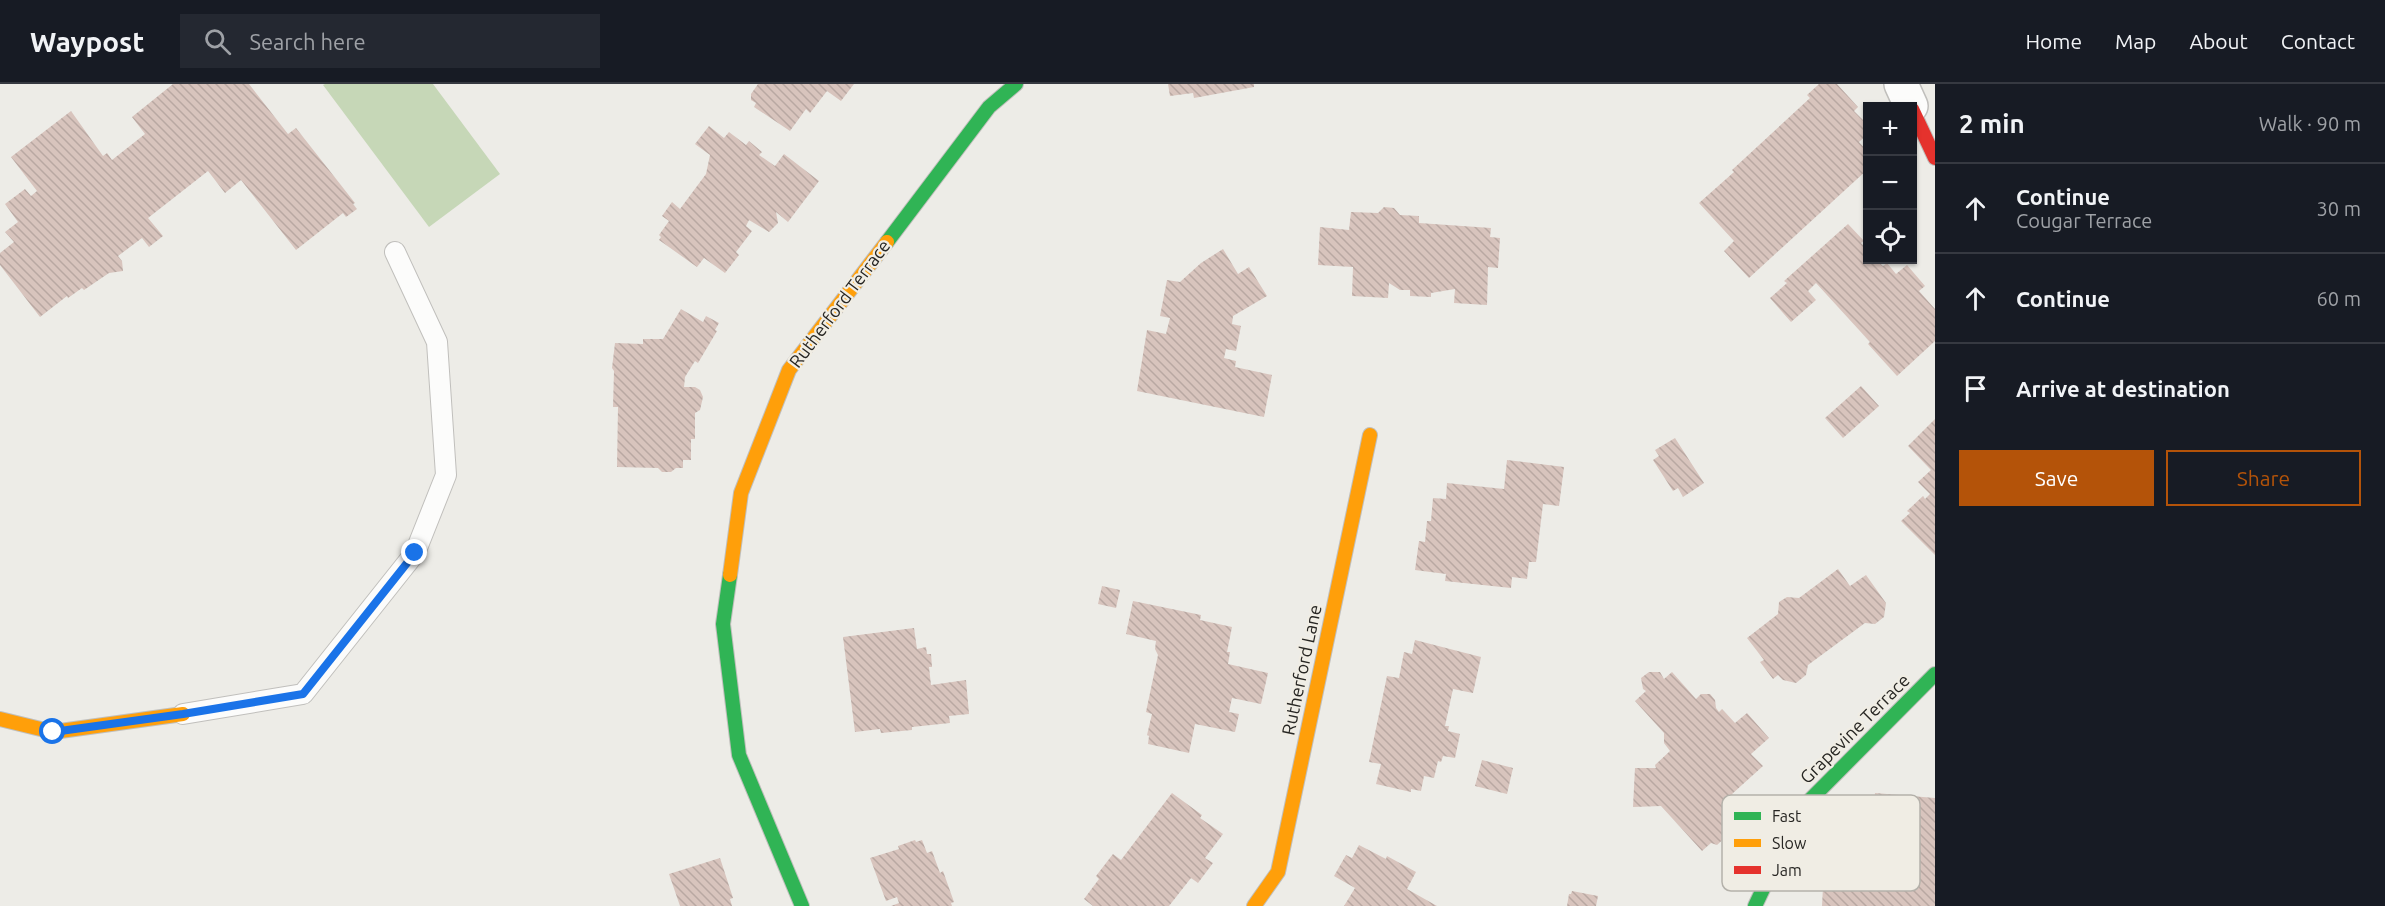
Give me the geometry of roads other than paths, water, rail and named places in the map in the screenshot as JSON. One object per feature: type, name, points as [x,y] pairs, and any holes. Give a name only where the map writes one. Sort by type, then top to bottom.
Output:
[{"type":"street","name":"Rutherford Terrace","points":[[802,906],[739,755],[723,624],[741,494],[789,370],[989,107],[1016,84]]},
{"type":"street","points":[[1901,84],[1909,102]]},
{"type":"street","points":[[1917,119],[1935,158]]},
{"type":"street","name":"Rutherford Lane","points":[[1254,906],[1278,872],[1370,435]]},
{"type":"street","name":"Grapevine Terrace","points":[[1815,795],[1935,674]]},
{"type":"street","points":[[0,719],[53,732],[183,714]]},
{"type":"street","name":"Grapevine Terrace","points":[[1755,906],[1762,891]]},
{"type":"lane","points":[[183,714],[303,694],[415,553],[446,475],[437,342],[395,252]]}]
